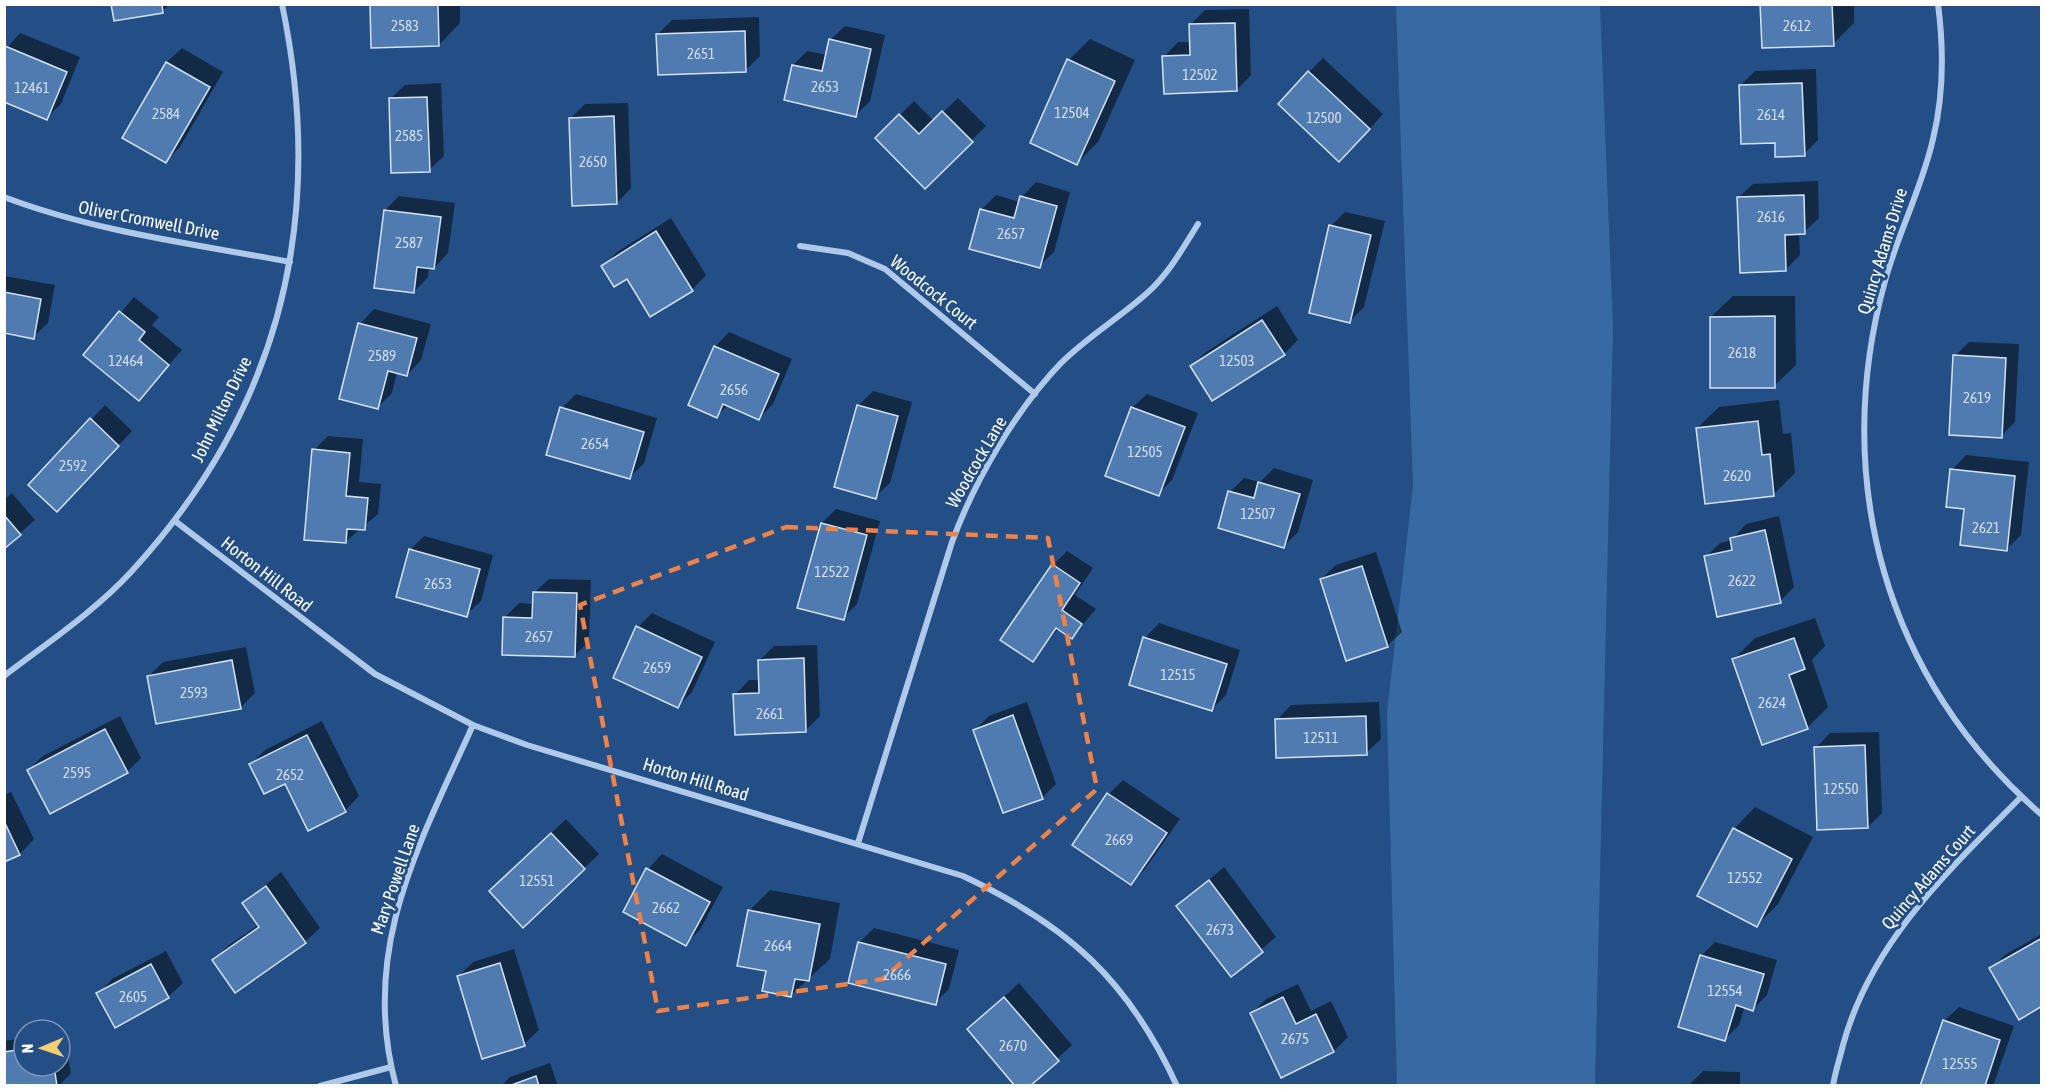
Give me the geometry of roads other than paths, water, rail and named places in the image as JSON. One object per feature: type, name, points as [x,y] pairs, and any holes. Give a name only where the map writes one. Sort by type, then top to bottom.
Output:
[{"type":"street","name":"John Milton Drive","points":[[4,676],[96,604],[129,573],[175,521],[218,457],[249,396],[268,347],[290,262],[297,221],[300,152],[296,81],[282,4]]},
{"type":"street","name":"Quincy Adams Drive","points":[[1938,4],[1943,42],[1941,92],[1933,141],[1885,280],[1870,347],[1863,411],[1864,476],[1880,560],[1899,621],[1923,669],[1963,733],[2021,797],[2042,815]]},
{"type":"street","name":"Oliver Cromwell Drive","points":[[4,197],[43,212],[102,227],[290,262]]},
{"type":"street","name":"Woodcock Lane","points":[[858,843],[964,509],[989,464],[1035,394],[1080,346],[1148,293],[1174,261],[1198,224]]},
{"type":"street","name":"Woodcock Court","points":[[800,246],[848,253],[885,269],[1035,394]]},
{"type":"street","name":"Horton Hill Road","points":[[175,521],[375,674],[473,725],[527,745],[963,876],[1010,898],[1055,927],[1095,963],[1131,1003],[1160,1050],[1177,1086]]},
{"type":"street","name":"Mary Powell Lane","points":[[396,1086],[384,1025],[384,973],[388,939],[397,906],[431,819],[473,725]]},
{"type":"street","name":"Quincy Adams Court","points":[[1833,1086],[1848,1027],[1870,975],[1901,926],[1947,872],[2021,797]]},
{"type":"street","points":[[320,1086],[391,1067]]}]
